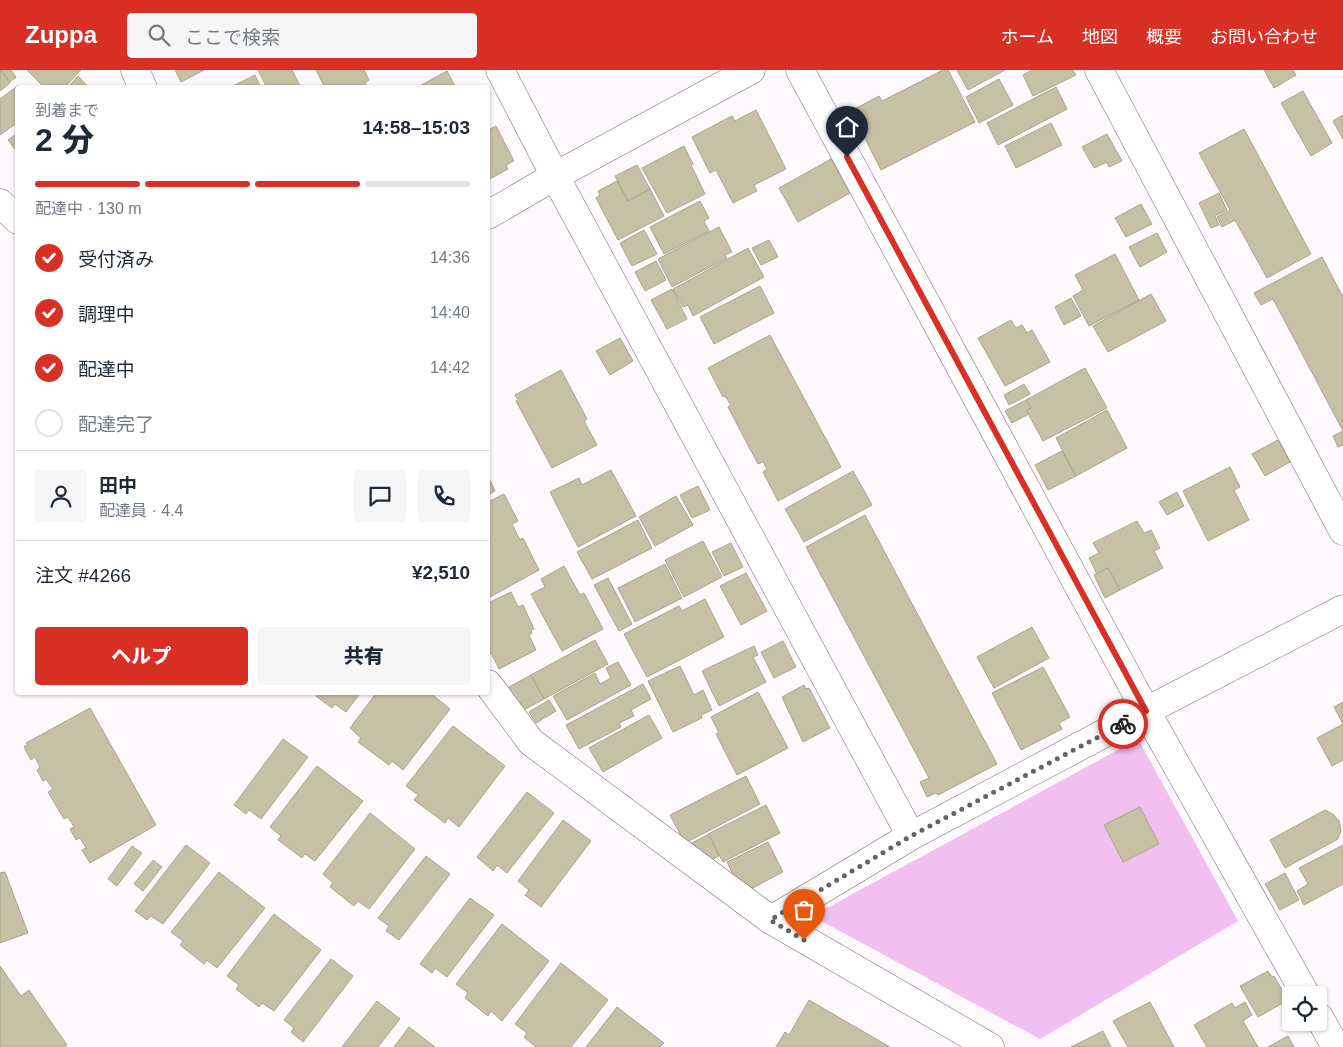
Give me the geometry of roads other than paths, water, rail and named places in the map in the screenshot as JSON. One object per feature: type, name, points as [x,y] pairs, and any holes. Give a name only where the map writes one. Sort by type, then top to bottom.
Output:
[{"type":"street","points":[[134,70],[142,85]]},
{"type":"street","points":[[500,70],[555,176],[911,836]]},
{"type":"street","points":[[490,214],[555,176],[751,70]]},
{"type":"street","points":[[800,70],[1146,711],[1301,986]]},
{"type":"street","points":[[1099,70],[1343,531]]},
{"type":"street","points":[[0,203],[15,218]]},
{"type":"street","points":[[0,234],[15,223]]},
{"type":"street","points":[[770,920],[911,836],[1343,609]]},
{"type":"street","points":[[490,687],[530,742],[770,920],[990,1047]]},
{"type":"street","points":[[1327,1031],[1336,1047]]}]
